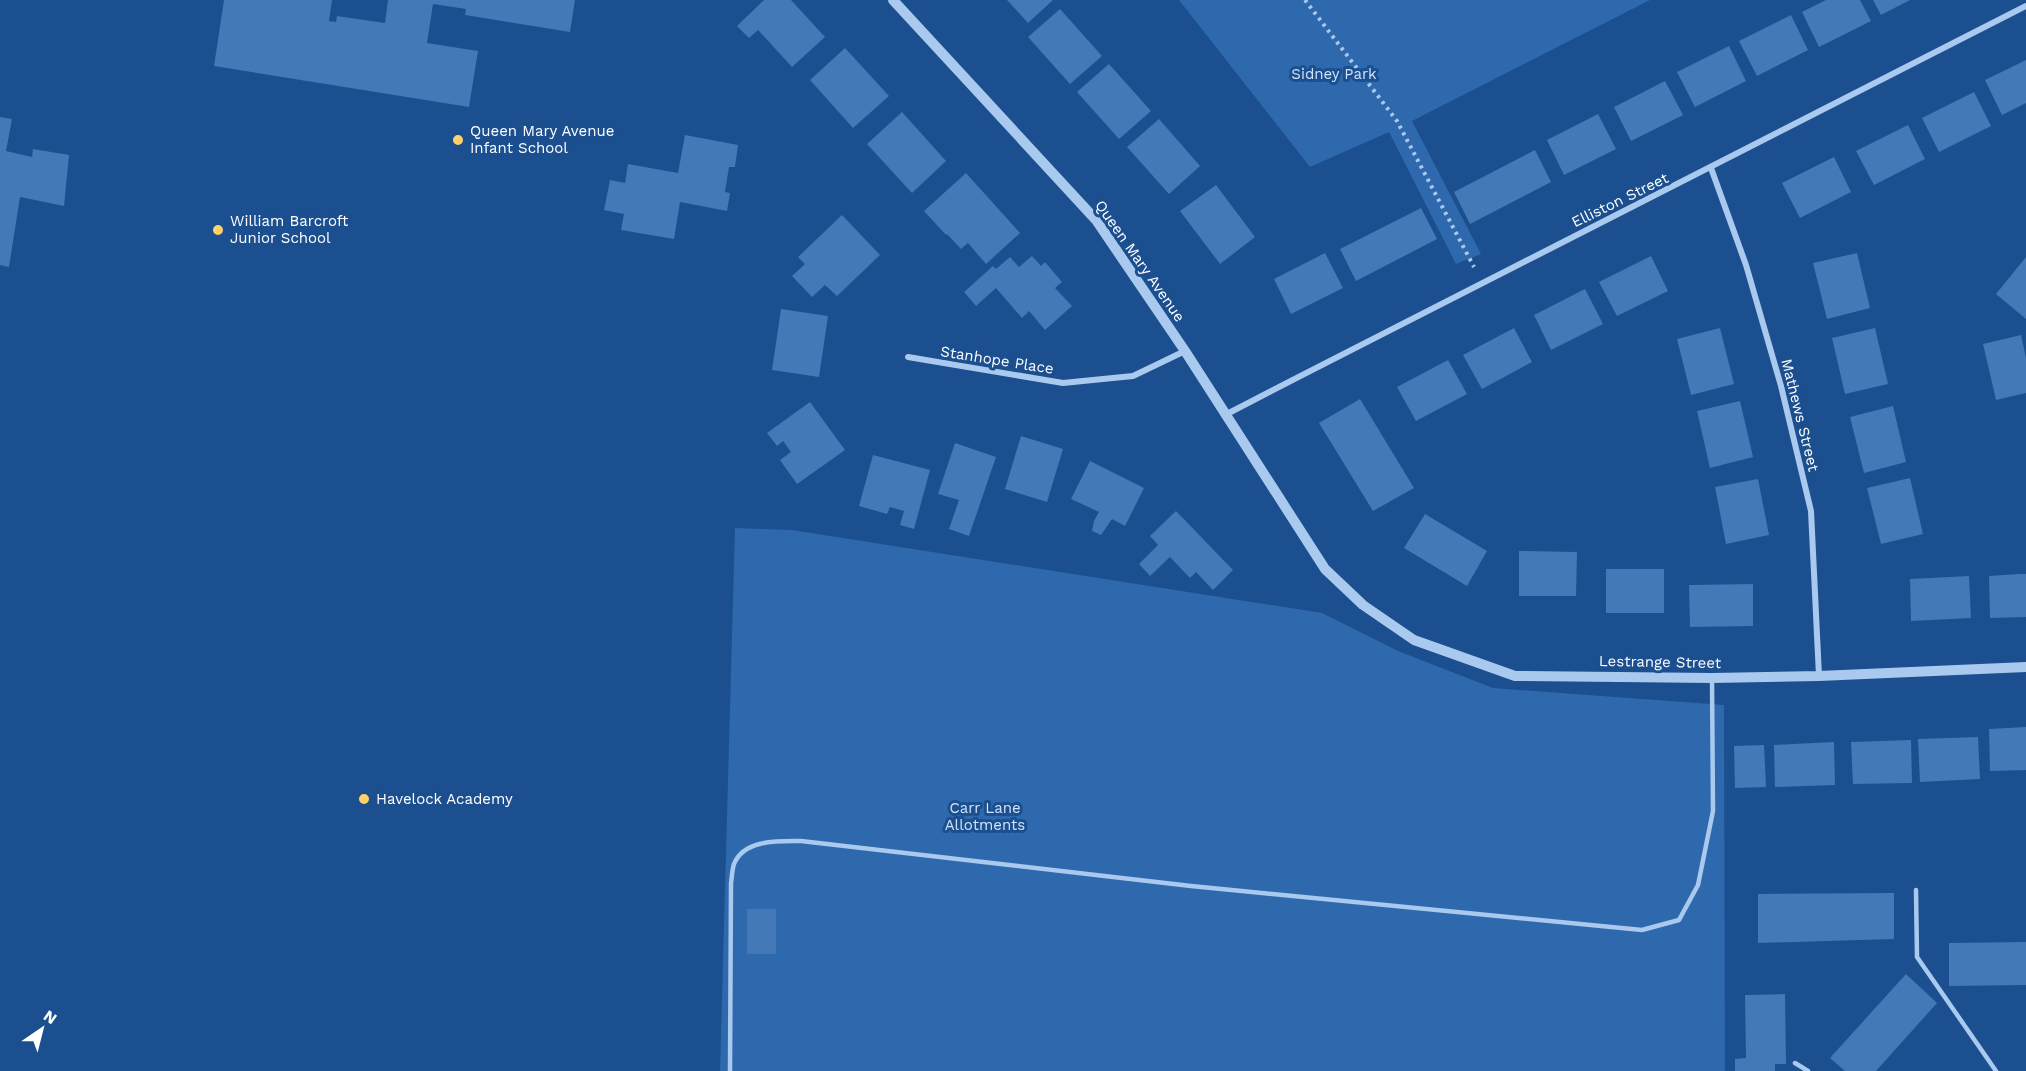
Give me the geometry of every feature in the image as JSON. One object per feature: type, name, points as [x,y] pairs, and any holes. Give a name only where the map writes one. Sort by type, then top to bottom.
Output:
[{"type":"street","name":"Queen Mary Avenue","points":[[892,0],[1096,220],[1185,351],[1325,569]]},
{"type":"street","name":"Elliston Street","points":[[1225,415],[2026,6]]},
{"type":"street","name":"Mathews Street","points":[[1711,168],[1746,265],[1781,386],[1811,511],[1819,676]]},
{"type":"street","name":"Stanhope Place","points":[[908,357],[1062,383],[1133,376],[1185,351]]},
{"type":"street","name":"Lestrange Street","points":[[1325,569],[1363,604],[1414,640],[1515,676],[1712,678],[2026,667]]},
{"type":"lane","points":[[730,1071],[733,873],[735,862],[748,848],[771,841],[801,841],[1191,886],[1642,930],[1679,920],[1698,885],[1713,811],[1712,678]]},
{"type":"lane","points":[[1916,890],[1917,957],[1996,1071]]},
{"type":"lane","points":[[1795,1063],[1808,1071]]},
{"type":"path","points":[[1305,0],[1397,121],[1482,282]]},
{"type":"green space","name":"Sidney Park","points":[[1179,0],[1650,0],[1412,121],[1481,254],[1456,264],[1389,132],[1310,167]]},
{"type":"green space","name":"Carr Lane Allotments","points":[[735,528],[792,530],[1322,613],[1398,651],[1493,688],[1724,705],[1725,1071],[720,1071]]},
{"type":"building","points":[[224,0],[332,0],[329,21],[336,22],[337,16],[385,23],[388,0],[575,0],[570,32],[465,15],[466,9],[433,4],[427,43],[478,51],[469,107],[214,66]]},
{"type":"building","points":[[764,0],[791,0],[825,37],[792,67],[758,30],[749,38],[737,26]]},
{"type":"building","points":[[1007,0],[1053,0],[1028,23]]},
{"type":"building","points":[[1826,0],[1860,0],[1871,21],[1819,47],[1802,12]]},
{"type":"building","points":[[1873,0],[1910,0],[1881,15]]},
{"type":"building","points":[[1060,9],[1102,56],[1070,84],[1028,37]]},
{"type":"building","points":[[1791,15],[1808,50],[1757,76],[1739,41]]},
{"type":"building","points":[[1729,46],[1746,81],[1695,107],[1677,72]]},
{"type":"building","points":[[845,48],[889,96],[853,128],[810,80]]},
{"type":"building","points":[[2026,60],[2026,103],[2002,115],[1985,80]]},
{"type":"building","points":[[1109,64],[1151,111],[1119,139],[1077,92]]},
{"type":"building","points":[[1665,81],[1683,115],[1631,141],[1614,107]]},
{"type":"building","points":[[1974,92],[1991,126],[1939,152],[1922,118]]},
{"type":"building","points":[[902,112],[946,161],[912,193],[867,144]]},
{"type":"building","points":[[1598,114],[1616,149],[1564,175],[1547,140]]},
{"type":"building","points":[[0,117],[12,119],[6,151],[32,157],[33,149],[69,155],[64,206],[20,197],[9,267],[0,265]]},
{"type":"building","points":[[1159,119],[1200,166],[1169,194],[1127,147]]},
{"type":"building","points":[[1908,125],[1925,159],[1874,185],[1856,151]]},
{"type":"building","points":[[685,135],[738,145],[735,167],[729,167],[725,192],[730,193],[727,211],[680,202],[674,239],[621,230],[624,214],[604,210],[610,180],[625,183],[628,164],[678,173]]},
{"type":"building","points":[[1535,150],[1551,182],[1470,224],[1454,192]]},
{"type":"building","points":[[1834,157],[1851,192],[1800,218],[1782,183]]},
{"type":"building","points":[[966,173],[1020,233],[986,264],[968,243],[961,249],[924,211]]},
{"type":"building","points":[[1216,185],[1255,237],[1220,264],[1180,211]]},
{"type":"building","points":[[1421,208],[1437,239],[1356,281],[1340,249]]},
{"type":"building","points":[[842,215],[880,255],[837,296],[825,285],[812,297],[792,276],[805,264],[798,257]]},
{"type":"building","points":[[1325,253],[1343,288],[1291,314],[1274,279]]},
{"type":"building","points":[[1857,253],[1870,308],[1827,319],[1813,263]]},
{"type":"building","points":[[1032,256],[1041,266],[1045,262],[1062,282],[1055,288],[1072,306],[1045,330],[1029,311],[1022,318],[996,288],[976,306],[964,292],[993,266],[996,269],[1010,257],[1019,267]]},
{"type":"building","points":[[1651,256],[1668,291],[1617,316],[1599,282]]},
{"type":"building","points":[[2026,257],[2026,319],[1996,294]]},
{"type":"building","points":[[1585,289],[1603,324],[1551,350],[1534,315]]},
{"type":"building","points":[[781,309],[828,316],[819,377],[772,370]]},
{"type":"building","points":[[1514,328],[1532,362],[1482,389],[1463,355]]},
{"type":"building","points":[[1720,328],[1734,384],[1691,395],[1677,339]]},
{"type":"building","points":[[1875,328],[1888,384],[1845,394],[1832,338]]},
{"type":"building","points":[[2021,335],[2026,358],[2026,393],[1996,400],[1983,344]]},
{"type":"building","points":[[1448,360],[1467,394],[1416,421],[1397,387]]},
{"type":"building","points":[[1360,399],[1414,488],[1373,511],[1319,423]]},
{"type":"building","points":[[1740,401],[1753,457],[1710,468],[1697,411]]},
{"type":"building","points":[[810,402],[845,450],[797,484],[780,460],[791,452],[783,441],[777,446],[767,433]]},
{"type":"building","points":[[1893,406],[1906,462],[1864,473],[1850,417]]},
{"type":"building","points":[[1021,436],[1063,449],[1047,502],[1005,489]]},
{"type":"building","points":[[955,443],[996,457],[969,536],[949,529],[959,500],[938,494]]},
{"type":"building","points":[[873,455],[930,470],[914,529],[900,525],[904,511],[890,507],[887,514],[859,506]]},
{"type":"building","points":[[1090,461],[1144,488],[1125,526],[1112,519],[1101,535],[1092,531],[1099,512],[1071,499]]},
{"type":"building","points":[[1910,478],[1923,534],[1881,544],[1867,488]]},
{"type":"building","points":[[1758,479],[1769,535],[1726,544],[1715,487]]},
{"type":"building","points":[[1176,511],[1233,570],[1213,590],[1196,572],[1190,578],[1170,557],[1150,576],[1139,564],[1158,545],[1150,536]]},
{"type":"building","points":[[1425,514],[1487,551],[1467,586],[1404,548]]},
{"type":"building","points":[[1519,551],[1577,552],[1576,596],[1519,596]]},
{"type":"building","points":[[1606,569],[1664,569],[1664,613],[1606,613]]},
{"type":"building","points":[[2026,574],[2026,617],[1990,618],[1989,576]]},
{"type":"building","points":[[1969,576],[1971,618],[1911,621],[1910,579]]},
{"type":"building","points":[[1753,584],[1753,626],[1690,627],[1689,585]]},
{"type":"building","points":[[2026,727],[2026,770],[1990,771],[1989,729]]},
{"type":"building","points":[[1978,737],[1980,779],[1920,782],[1918,739]]},
{"type":"building","points":[[1911,740],[1912,783],[1853,784],[1851,742]]},
{"type":"building","points":[[1834,742],[1835,785],[1775,787],[1774,745]]},
{"type":"building","points":[[1764,745],[1766,787],[1735,788],[1734,746]]},
{"type":"building","points":[[1894,893],[1894,939],[1758,943],[1758,894]]},
{"type":"building","points":[[747,909],[776,909],[776,954],[747,954]]},
{"type":"building","points":[[2026,942],[2026,985],[1949,986],[1949,943]]},
{"type":"building","points":[[1906,974],[1937,1003],[1876,1071],[1845,1071],[1830,1058]]},
{"type":"building","points":[[1785,994],[1786,1064],[1775,1064],[1775,1071],[1735,1071],[1735,1059],[1746,1058],[1745,995]]},
{"type":"place","name":"Queen Mary Avenue Infant School","points":[[458,140]]},
{"type":"place","name":"William Barcroft Junior School","points":[[218,230]]},
{"type":"place","name":"Havelock Academy","points":[[364,799]]}]
